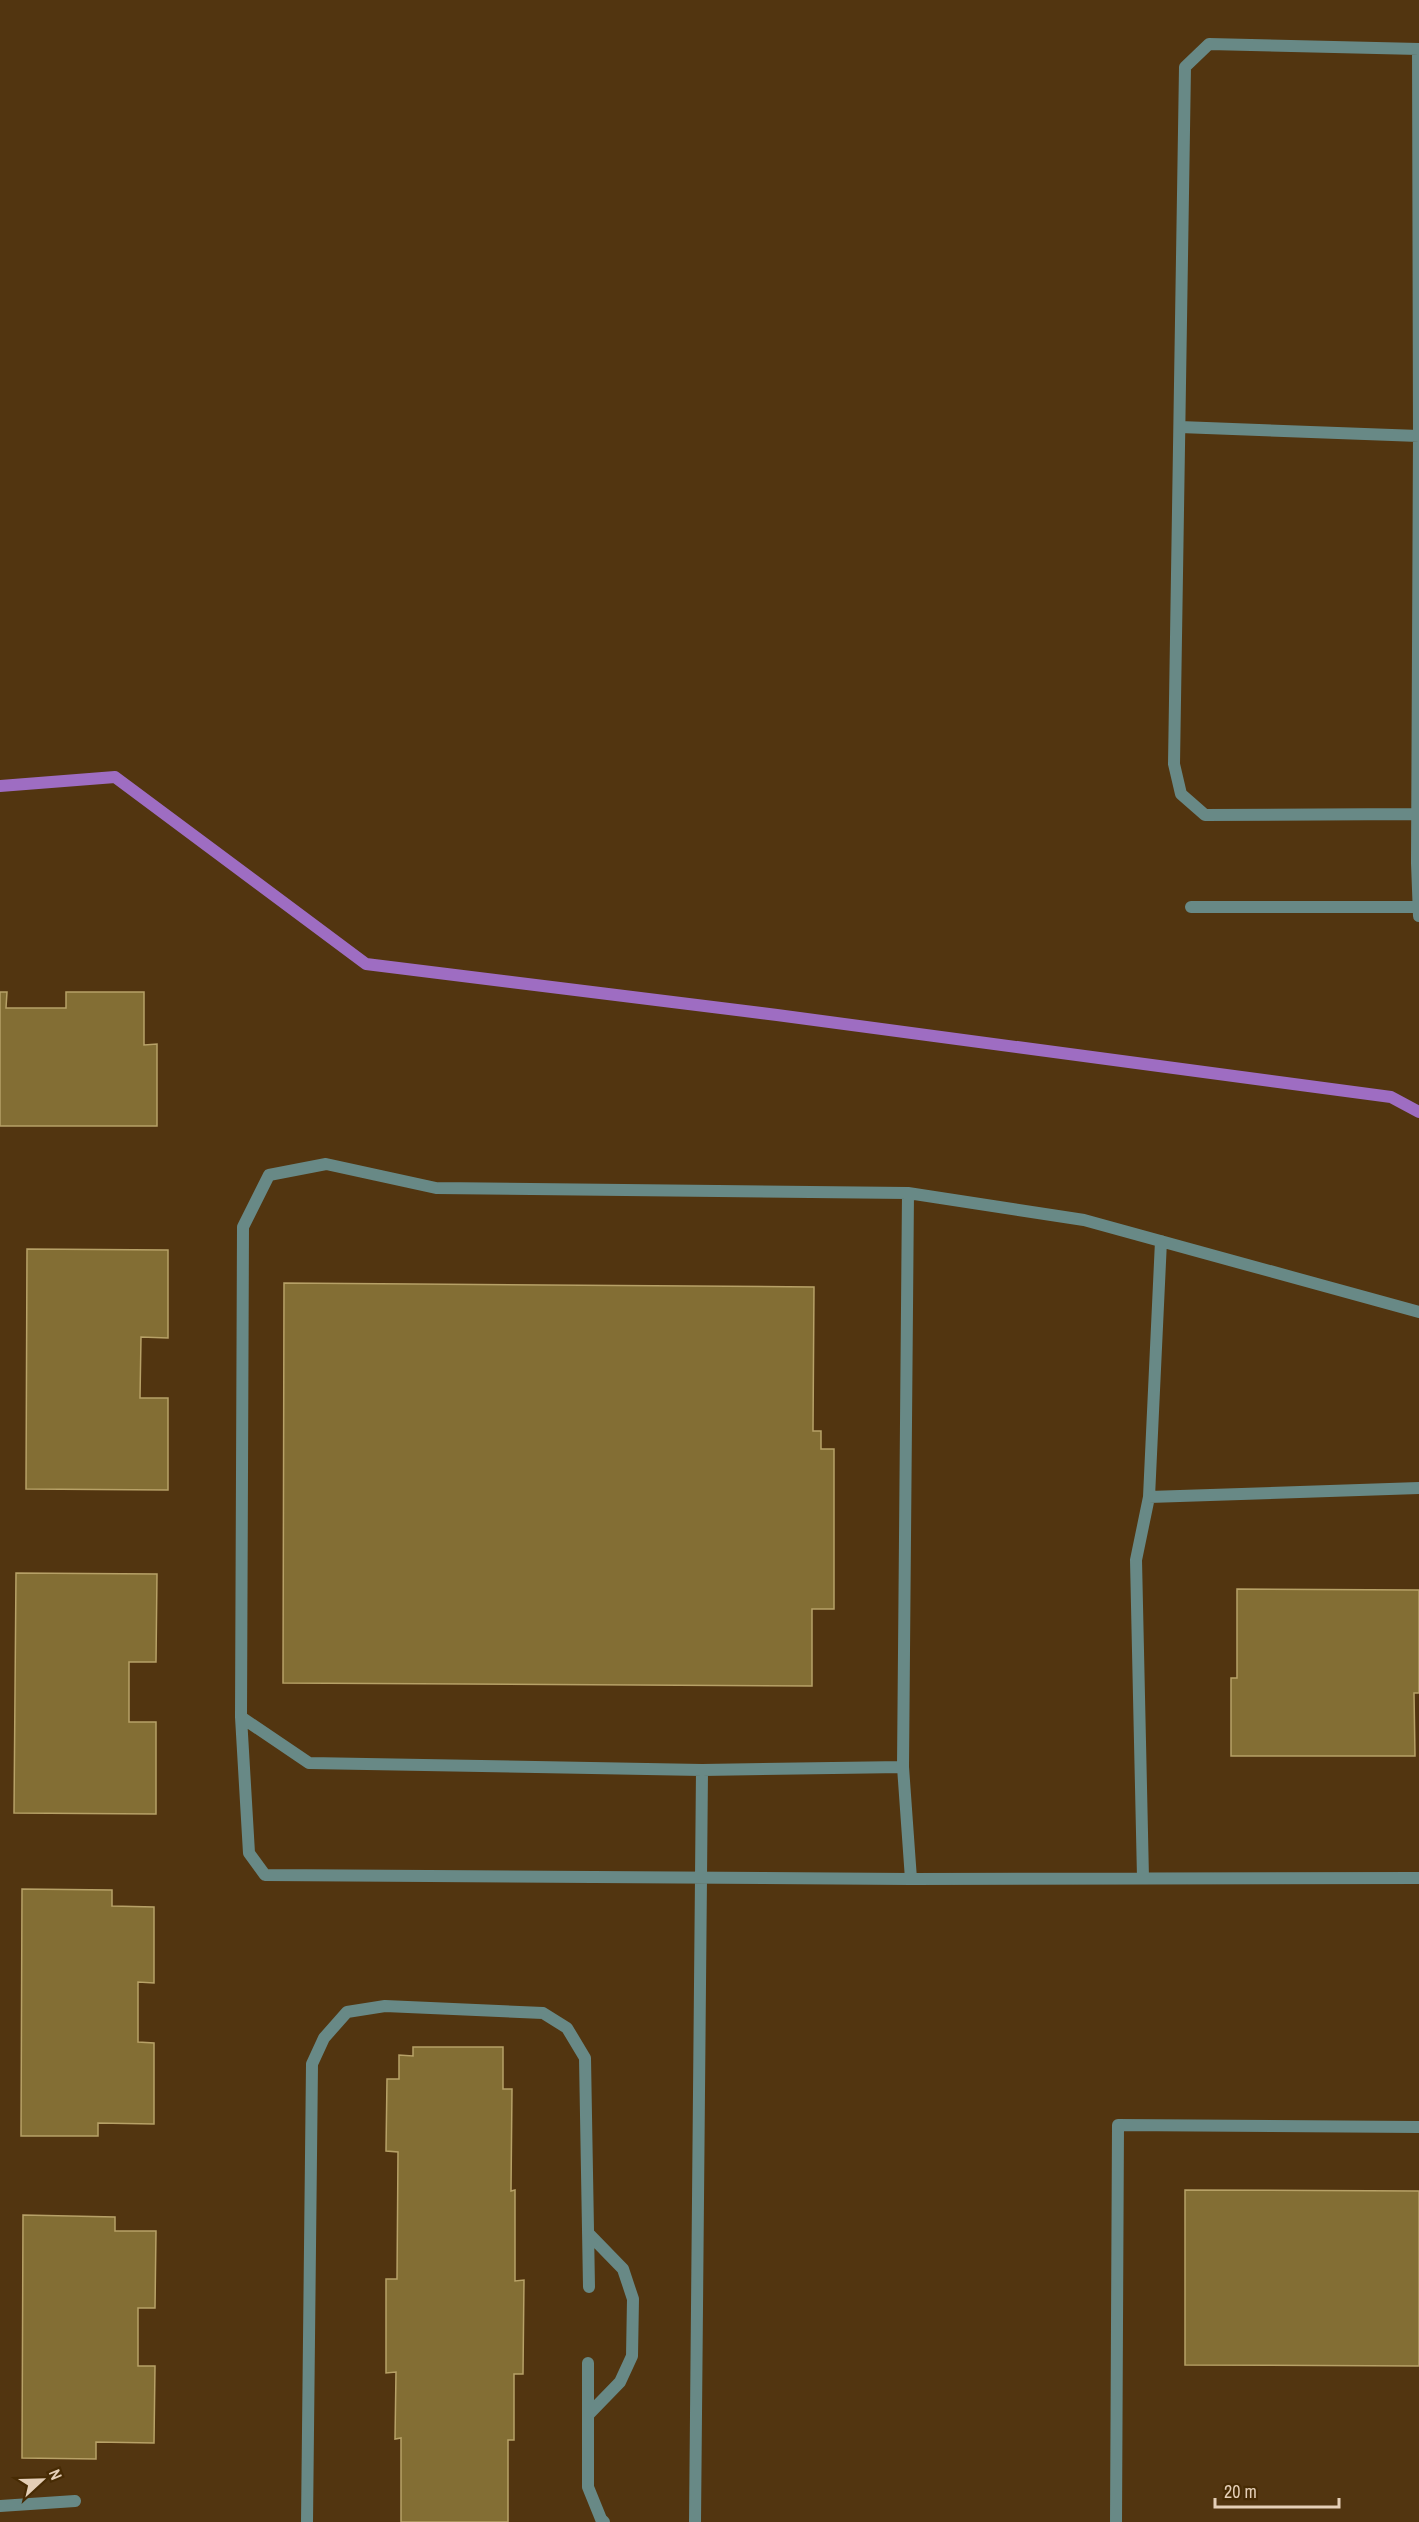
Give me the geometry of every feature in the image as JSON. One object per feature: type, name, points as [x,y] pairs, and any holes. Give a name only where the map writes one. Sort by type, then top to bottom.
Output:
[{"type":"lane","points":[[1417,814],[1205,815],[1181,794],[1174,764],[1185,67],[1209,44],[1418,49],[1417,814],[1419,916]]},
{"type":"lane","points":[[1180,427],[1419,436]]},
{"type":"lane","points":[[1191,908],[1418,907]]},
{"type":"lane","points":[[1419,1312],[1084,1220],[908,1193],[436,1188],[326,1164],[269,1174],[243,1227],[241,1717],[249,1853],[265,1875],[911,1879],[1419,1878]]},
{"type":"lane","points":[[908,1193],[903,1767],[911,1879]]},
{"type":"lane","points":[[1143,1878],[1136,1560],[1149,1497],[1161,1241]]},
{"type":"lane","points":[[1149,1497],[1419,1488]]},
{"type":"lane","points":[[241,1717],[309,1763],[702,1770],[903,1767]]},
{"type":"lane","points":[[695,2522],[702,1770]]},
{"type":"lane","points":[[307,2522],[312,2064],[324,2038],[347,2012],[385,2006],[543,2013],[567,2028],[585,2058],[589,2287]]},
{"type":"lane","points":[[1116,2522],[1118,2125],[1419,2127]]},
{"type":"lane","points":[[588,2233],[623,2269],[633,2299],[632,2355],[620,2382],[588,2415]]},
{"type":"lane","points":[[588,2363],[588,2487],[604,2522]]},
{"type":"lane","points":[[0,2506],[75,2501]]},
{"type":"building","points":[[0,992],[7,992],[6,1008],[66,1008],[66,992],[144,992],[144,1045],[157,1044],[157,1126],[0,1126]]},
{"type":"building","points":[[27,1249],[168,1250],[168,1338],[141,1337],[140,1398],[168,1398],[168,1490],[26,1489]]},
{"type":"building","points":[[284,1283],[814,1287],[813,1431],[821,1431],[821,1449],[834,1449],[834,1609],[812,1609],[812,1686],[283,1683]]},
{"type":"building","points":[[16,1573],[157,1574],[156,1662],[129,1662],[129,1722],[156,1722],[156,1814],[14,1813]]},
{"type":"building","points":[[1237,1589],[1419,1590],[1419,1693],[1414,1693],[1415,1756],[1231,1756],[1231,1678],[1237,1678]]},
{"type":"building","points":[[22,1889],[112,1890],[112,1906],[154,1907],[154,1983],[138,1982],[138,2042],[154,2043],[154,2124],[98,2123],[98,2136],[21,2136]]},
{"type":"building","points":[[413,2047],[503,2047],[503,2089],[512,2089],[511,2191],[515,2190],[515,2281],[524,2280],[523,2374],[514,2374],[514,2440],[508,2440],[508,2522],[401,2522],[401,2438],[395,2439],[396,2372],[386,2373],[386,2279],[397,2279],[398,2152],[386,2151],[387,2079],[399,2079],[399,2055],[413,2056]]},
{"type":"building","points":[[1185,2190],[1419,2191],[1419,2366],[1185,2365]]},
{"type":"building","points":[[23,2215],[115,2217],[115,2231],[156,2231],[155,2308],[138,2308],[138,2366],[155,2366],[154,2443],[96,2442],[96,2459],[22,2458]]},
{"type":"waterway","points":[[0,786],[115,777],[366,964],[777,1015],[1391,1097],[1419,1112]]}]
